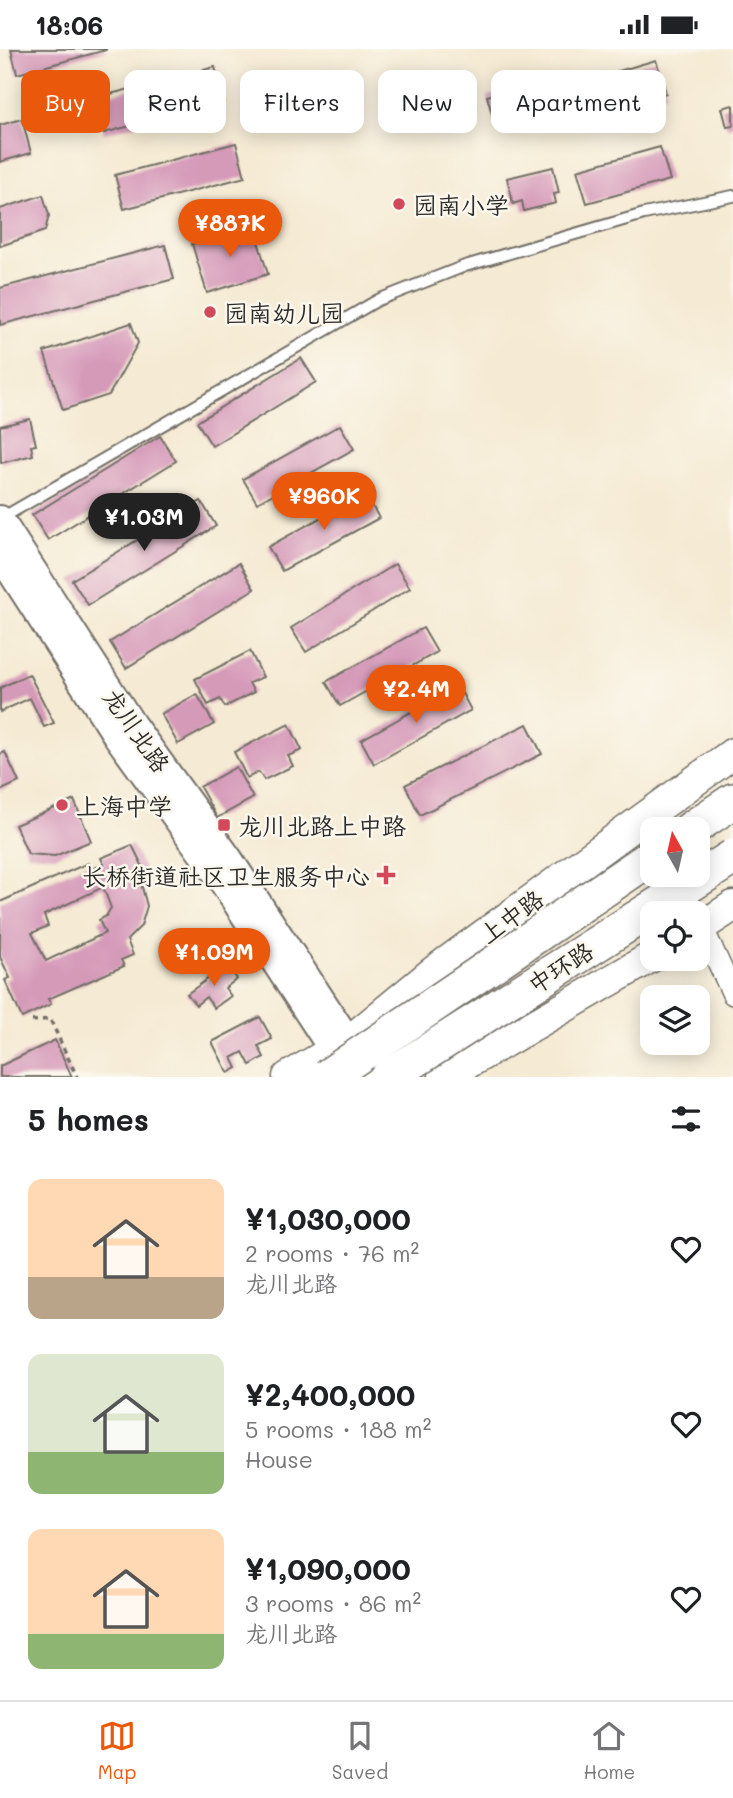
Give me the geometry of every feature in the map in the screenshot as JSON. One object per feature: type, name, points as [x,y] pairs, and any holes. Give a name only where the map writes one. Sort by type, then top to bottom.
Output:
[{"type":"highway","points":[[709,817],[733,801]]},
{"type":"highway","name":"中环路","points":[[388,1077],[733,857]]},
{"type":"highway","name":"中环路","points":[[336,1056],[640,864]]},
{"type":"main road","name":"上中路","points":[[288,1077],[336,1056],[434,971],[733,753]]},
{"type":"main road","points":[[710,921],[733,906]]},
{"type":"main road","points":[[444,1077],[640,964]]},
{"type":"street","name":"龙川北路","points":[[0,519],[125,715],[230,860],[336,1056],[372,1077]]},
{"type":"street","name":"龙川北路","points":[[0,555],[116,735],[224,884],[349,1077]]},
{"type":"street","points":[[710,948],[733,994]]},
{"type":"lane","points":[[0,519],[378,300],[478,262],[644,214],[733,195]]},
{"type":"path","points":[[32,1020],[50,1019],[77,1077]]},
{"type":"building","points":[[11,49],[106,49],[32,70],[21,70],[17,74]]},
{"type":"building","points":[[656,60],[659,70],[622,70]]},
{"type":"building","points":[[124,91],[124,128],[110,131],[110,94]]},
{"type":"building","points":[[491,95],[491,110],[487,96]]},
{"type":"building","points":[[733,105],[733,126],[727,127],[722,108]]},
{"type":"building","points":[[21,119],[21,133],[26,133],[31,153],[0,162],[0,125]]},
{"type":"building","points":[[236,143],[245,177],[124,209],[115,175]]},
{"type":"building","points":[[660,147],[670,180],[587,203],[577,170]]},
{"type":"building","points":[[553,167],[559,193],[554,194],[556,203],[524,211],[522,201],[513,204],[507,178]]},
{"type":"building","points":[[43,195],[49,215],[45,231],[0,246],[0,209]]},
{"type":"building","points":[[253,225],[268,274],[207,293],[192,244]]},
{"type":"building","points":[[165,245],[174,279],[0,325],[0,288]]},
{"type":"building","points":[[131,323],[138,343],[109,395],[63,410],[44,352]]},
{"type":"building","points":[[301,358],[316,382],[212,446],[197,422]]},
{"type":"building","points":[[30,419],[36,445],[31,446],[33,455],[1,463],[0,426]]},
{"type":"building","points":[[340,425],[354,449],[257,503],[243,479]]},
{"type":"building","points":[[160,436],[176,461],[48,540],[32,515]]},
{"type":"building","points":[[365,493],[379,518],[282,571],[268,547]]},
{"type":"building","points":[[201,501],[216,526],[88,605],[72,580]]},
{"type":"building","points":[[239,563],[254,589],[126,668],[110,642]]},
{"type":"building","points":[[395,564],[410,588],[306,652],[291,628]]},
{"type":"building","points":[[423,628],[437,652],[340,706],[326,682]]},
{"type":"building","points":[[250,651],[263,677],[249,683],[254,692],[225,707],[220,699],[208,705],[195,679]]},
{"type":"building","points":[[29,674],[54,723],[44,727],[30,698],[0,712],[0,688]]},
{"type":"building","points":[[458,686],[471,710],[374,764],[361,740]]},
{"type":"building","points":[[197,694],[214,724],[178,744],[161,714]]},
{"type":"building","points":[[289,724],[302,750],[288,756],[293,766],[264,780],[259,772],[247,778],[234,752]]},
{"type":"building","points":[[527,724],[542,754],[420,815],[405,785]]},
{"type":"building","points":[[5,752],[19,782],[0,791],[0,754]]},
{"type":"building","points":[[236,767],[253,798],[217,818],[200,787]]},
{"type":"building","points":[[74,800],[91,841],[55,856],[28,854],[15,825]]},
{"type":"building","points":[[132,845],[144,869],[138,872],[147,906],[141,926],[127,940],[133,955],[121,960],[124,966],[48,999],[51,1004],[22,1018],[5,980],[10,978],[0,957],[0,902],[88,863],[91,869],[104,864],[101,858]],"holes":[[[103,887],[111,908],[106,916],[99,920],[105,933],[46,961],[32,933],[48,926],[44,915]]]},
{"type":"building","points":[[227,965],[237,979],[225,988],[231,996],[214,1008],[206,997],[196,1005],[187,994]]},
{"type":"building","points":[[260,1017],[272,1039],[258,1046],[264,1057],[250,1065],[243,1052],[232,1058],[237,1068],[228,1073],[212,1042]]},
{"type":"building","points":[[55,1040],[72,1077],[0,1077],[0,1066]]},
{"type":"place","name":"园南小学","points":[[399,204]]},
{"type":"place","name":"园南幼儿园","points":[[210,312]]},
{"type":"place","name":"上海中学","points":[[62,805]]},
{"type":"place","name":"龙川北路上中路","points":[[224,825]]},
{"type":"place","name":"长桥街道社区卫生服务中心","points":[[386,875]]}]
